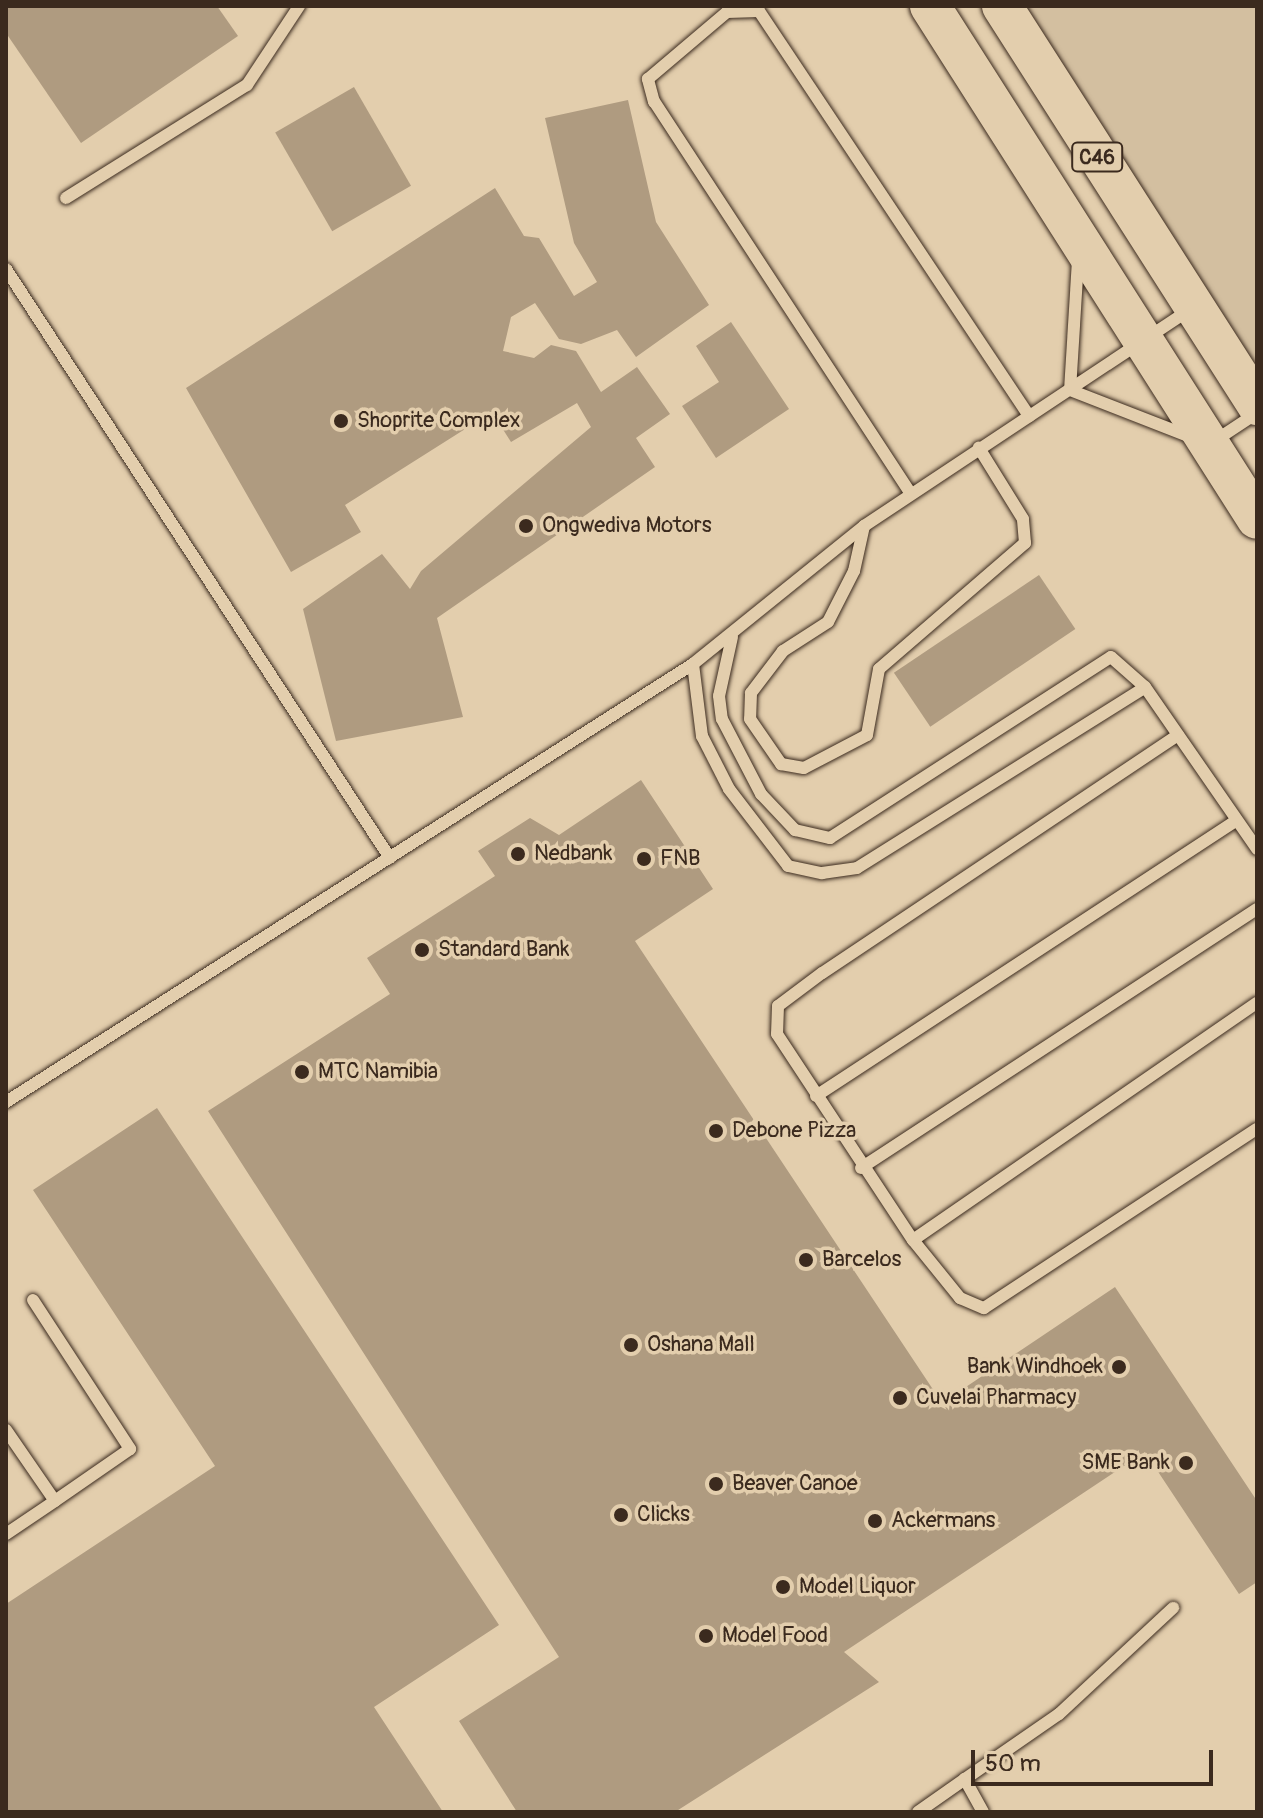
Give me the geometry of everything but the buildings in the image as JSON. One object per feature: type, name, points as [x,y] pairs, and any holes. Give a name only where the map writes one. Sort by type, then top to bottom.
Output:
[{"type":"main road","name":"C46","points":[[930,6],[1257,519]]},
{"type":"main road","name":"C46","points":[[1002,6],[1192,309],[1257,405]]},
{"type":"lane","points":[[66,198],[247,85],[299,6]]},
{"type":"lane","points":[[911,494],[654,102],[648,79],[727,12],[759,11],[1029,416]]},
{"type":"lane","points":[[1070,390],[1079,237]]},
{"type":"lane","points":[[6,269],[390,858]]},
{"type":"lane","points":[[6,1102],[693,664],[732,637],[864,526],[1192,309]]},
{"type":"lane","points":[[1070,390],[1210,444],[1257,413]]},
{"type":"lane","points":[[864,526],[854,571],[828,622],[783,651],[751,693],[750,719],[781,764],[804,768],[867,735],[879,669],[1025,543],[1023,519],[979,448]]},
{"type":"lane","points":[[732,637],[719,696],[742,760],[795,830],[830,838],[1088,667],[1121,659],[1145,687],[1257,849]]},
{"type":"lane","points":[[693,664],[702,736],[729,789],[788,866],[822,873],[857,868],[1145,687]]},
{"type":"lane","points":[[1178,735],[778,1006],[777,1034],[861,1168],[913,1240],[960,1298],[984,1308],[1257,1129]]},
{"type":"lane","points":[[816,1096],[1237,820]]},
{"type":"lane","points":[[861,1168],[1257,909]]},
{"type":"lane","points":[[913,1240],[1257,1003]]},
{"type":"lane","points":[[6,1534],[130,1449],[33,1300]]},
{"type":"lane","points":[[6,1430],[55,1501]]},
{"type":"lane","points":[[918,1812],[1059,1714],[1173,1608]]},
{"type":"lane","points":[[965,1779],[983,1812]]},
{"type":"shaded area","points":[[1002,6],[1257,6],[1257,411]]},
{"type":"place","name":"Shoprite Complex","points":[[341,421]]},
{"type":"place","name":"Ongwediva Motors","points":[[526,526]]},
{"type":"place","name":"Nedbank","points":[[518,854]]},
{"type":"place","name":"FNB","points":[[644,859]]},
{"type":"place","name":"Standard Bank","points":[[422,950]]},
{"type":"place","name":"MTC Namibia","points":[[302,1072]]},
{"type":"place","name":"Debone Pizza","points":[[716,1131]]},
{"type":"place","name":"Barcelos","points":[[806,1260]]},
{"type":"place","name":"Oshana Mall","points":[[631,1345]]},
{"type":"place","name":"Bank Windhoek","points":[[1119,1367]]},
{"type":"place","name":"Cuvelai Pharmacy","points":[[900,1398]]},
{"type":"place","name":"SME Bank","points":[[1186,1463]]},
{"type":"place","name":"Beaver Canoe","points":[[716,1484]]},
{"type":"place","name":"Clicks","points":[[621,1515]]},
{"type":"place","name":"Ackermans","points":[[875,1521]]},
{"type":"place","name":"Model Liquor","points":[[783,1587]]},
{"type":"place","name":"Model Food","points":[[706,1636]]}]
